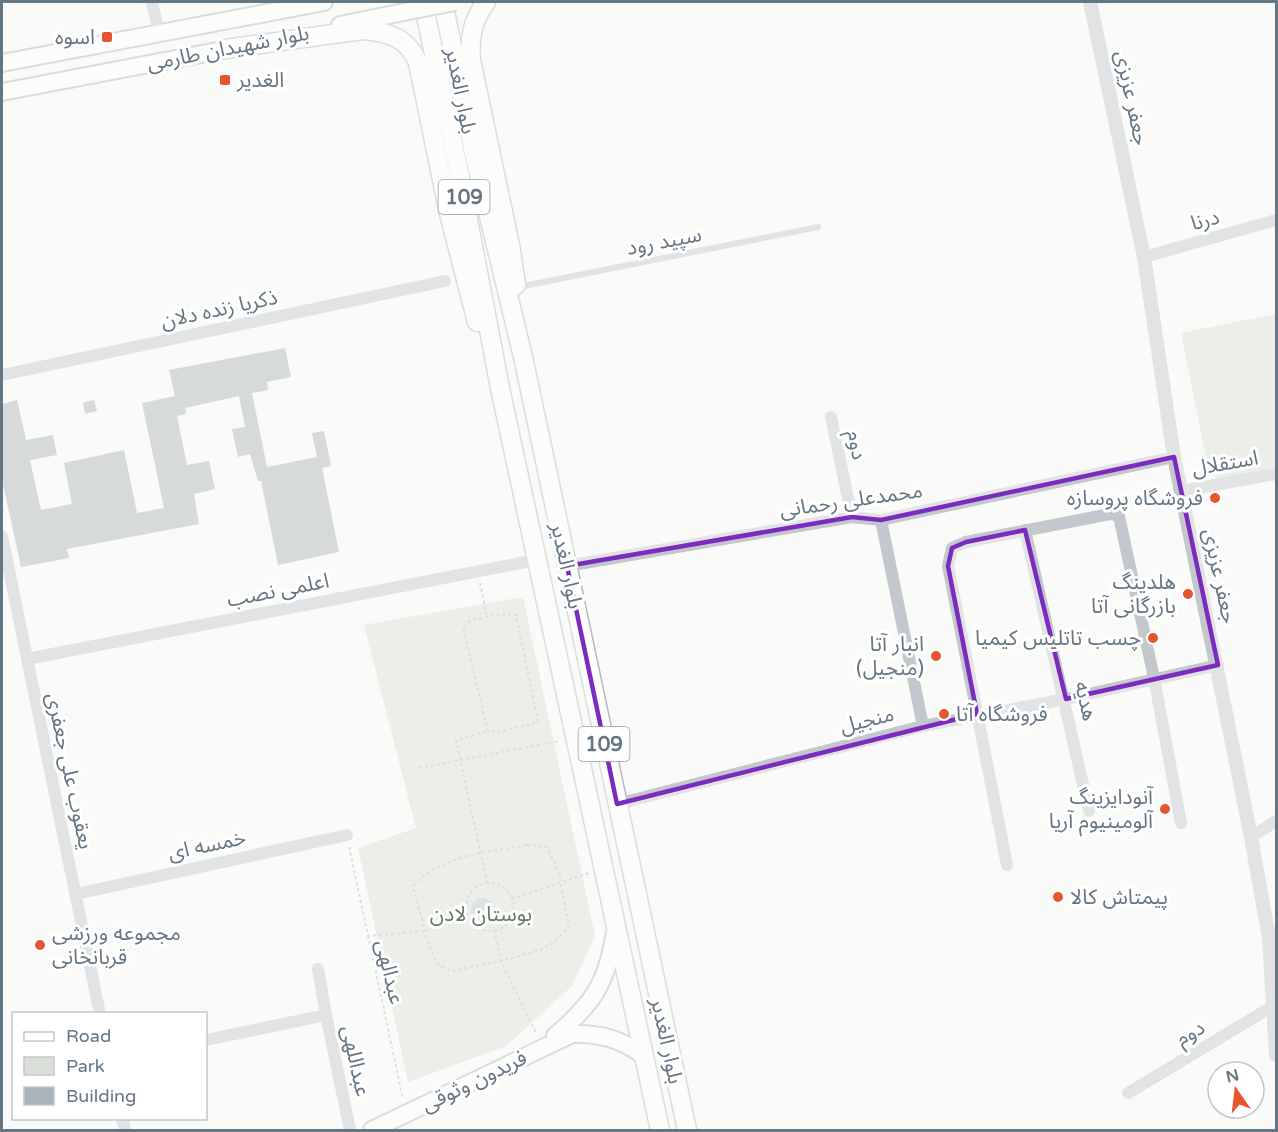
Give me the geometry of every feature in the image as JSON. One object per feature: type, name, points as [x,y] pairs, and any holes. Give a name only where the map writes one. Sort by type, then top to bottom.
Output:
[{"type":"main road","name":"بلوار شهیدان طارمی","points":[[2,63],[324,2]]},
{"type":"main road","name":"بلوار الغدیر","points":[[423,2],[536,560],[601,869],[660,1131]]},
{"type":"main road","name":"بلوار الغدیر","points":[[443,2],[475,158],[523,357],[687,1131]]},
{"type":"main road","name":"بلوار شهیدان طارمی","points":[[2,92],[455,2]]},
{"type":"main road","points":[[486,2],[472,26],[471,60],[511,250],[523,357]]},
{"type":"main road","points":[[225,49],[362,30],[385,32],[411,48],[418,63],[468,294],[501,393]]},
{"type":"main road","points":[[543,1046],[573,1021],[606,977],[615,932]]},
{"type":"main road","points":[[543,1046],[572,1034],[592,1033],[614,1038],[643,1055]]},
{"type":"main road","name":"فریدون وثوقی","points":[[372,1131],[543,1046]]},
{"type":"street","points":[[152,2],[159,32]]},
{"type":"street","name":"جعفر عزیزی","points":[[1090,2],[1144,257],[1174,457],[1273,937],[1276,1055]]},
{"type":"street","name":"درنا","points":[[1144,257],[1276,220]]},
{"type":"street","name":"ذکریا زنده دلان","points":[[2,375],[445,281]]},
{"type":"street","name":"دوم","points":[[831,417],[852,517]]},
{"type":"street","name":"محمدعلی رحمانی","points":[[567,566],[852,517],[881,520],[1174,457]]},
{"type":"street","name":"استقلال","points":[[1181,491],[1276,474]]},
{"type":"street","points":[[1007,865],[948,566],[952,548],[966,542],[1110,514],[1119,516],[1154,678],[1181,823]]},
{"type":"street","name":"منجیل","points":[[617,804],[922,726],[881,520]]},
{"type":"street","name":"هدیه","points":[[1025,530],[1066,699],[1089,811]]},
{"type":"street","name":"یعقوب علی جعفری","points":[[2,536],[100,1012]]},
{"type":"street","name":"اعلمی نصب","points":[[27,659],[536,560]]},
{"type":"street","points":[[922,726],[1066,699],[1218,665]]},
{"type":"street","points":[[1251,837],[1276,821]]},
{"type":"street","name":"خمسه ای","points":[[76,894],[346,835]]},
{"type":"street","points":[[318,969],[326,1015]]},
{"type":"street","name":"دوم","points":[[1128,1094],[1273,1006]]},
{"type":"street","name":"عبداللهی","points":[[207,1040],[326,1015],[350,1131]]},
{"type":"lane","name":"سپید رود","points":[[516,288],[818,227]]},
{"type":"path","points":[[478,571],[487,617]]},
{"type":"path","points":[[487,883],[456,740],[488,731],[500,732],[538,722],[516,615],[471,620],[463,628],[488,731]]},
{"type":"path","points":[[419,768],[574,738]]},
{"type":"path","name":"عبدالهی","points":[[346,835],[406,1114]]},
{"type":"path","points":[[527,845],[547,847],[561,884],[569,927],[554,942],[540,950],[453,971],[438,965],[425,931],[413,887],[424,873],[481,854],[527,845]]},
{"type":"path","points":[[512,899],[601,869]]},
{"type":"path","points":[[487,883],[502,886],[512,899],[514,912],[510,919],[494,930],[482,929],[475,925],[468,915],[467,903],[470,896],[474,890],[487,883]]},
{"type":"path","points":[[367,936],[425,931],[468,915]]},
{"type":"path","points":[[494,930],[501,961],[543,1046]]},
{"type":"highlighted area","points":[[1174,457],[1218,665],[1066,699],[1025,530],[966,542],[952,548],[948,566],[977,714],[617,804],[567,566],[852,517],[881,520]]},
{"type":"green space","points":[[1276,314],[1276,468],[1220,480],[1209,472],[1181,333]]},
{"type":"green space","name":"بوستان لادن","points":[[523,597],[595,936],[572,986],[506,1046],[408,1082],[358,848],[416,828],[364,625]]},
{"type":"shaded area","points":[[482,898],[490,901],[493,909],[490,917],[482,920],[474,917],[471,909],[474,901]]},
{"type":"building","points":[[285,348],[291,377],[267,382],[268,390],[252,393],[267,467],[317,457],[312,433],[324,431],[331,466],[322,468],[339,552],[278,565],[261,481],[258,481],[250,454],[238,457],[232,429],[245,427],[239,396],[185,408],[186,414],[177,416],[187,465],[209,461],[215,489],[194,494],[199,524],[67,549],[69,558],[21,567],[2,480],[2,404],[17,400],[26,440],[53,435],[57,455],[30,460],[41,510],[72,504],[64,463],[124,450],[137,513],[164,508],[142,403],[175,396],[169,370]]},
{"type":"building","points":[[94,400],[97,411],[85,414],[83,403]]},
{"type":"place","name":"اسوه","points":[[107,37]]},
{"type":"place","name":"الغدیر","points":[[225,80]]},
{"type":"place","name":"فروشگاه پروسازه","points":[[1215,498]]},
{"type":"place","name":"هلدینگ بازرگانی آتا","points":[[1188,594]]},
{"type":"place","name":"چسب تاتلیس کیمیا","points":[[1153,638]]},
{"type":"place","name":"انبار آتا (منجیل)","points":[[936,656]]},
{"type":"place","name":"فروشگاه آتا","points":[[944,714]]},
{"type":"place","name":"آنودایزینگ آلومینیوم آریا","points":[[1165,809]]},
{"type":"place","name":"پیمتاش کالا","points":[[1058,897]]},
{"type":"place","name":"مجموعه ورزشی قربانخانی","points":[[40,945]]}]
